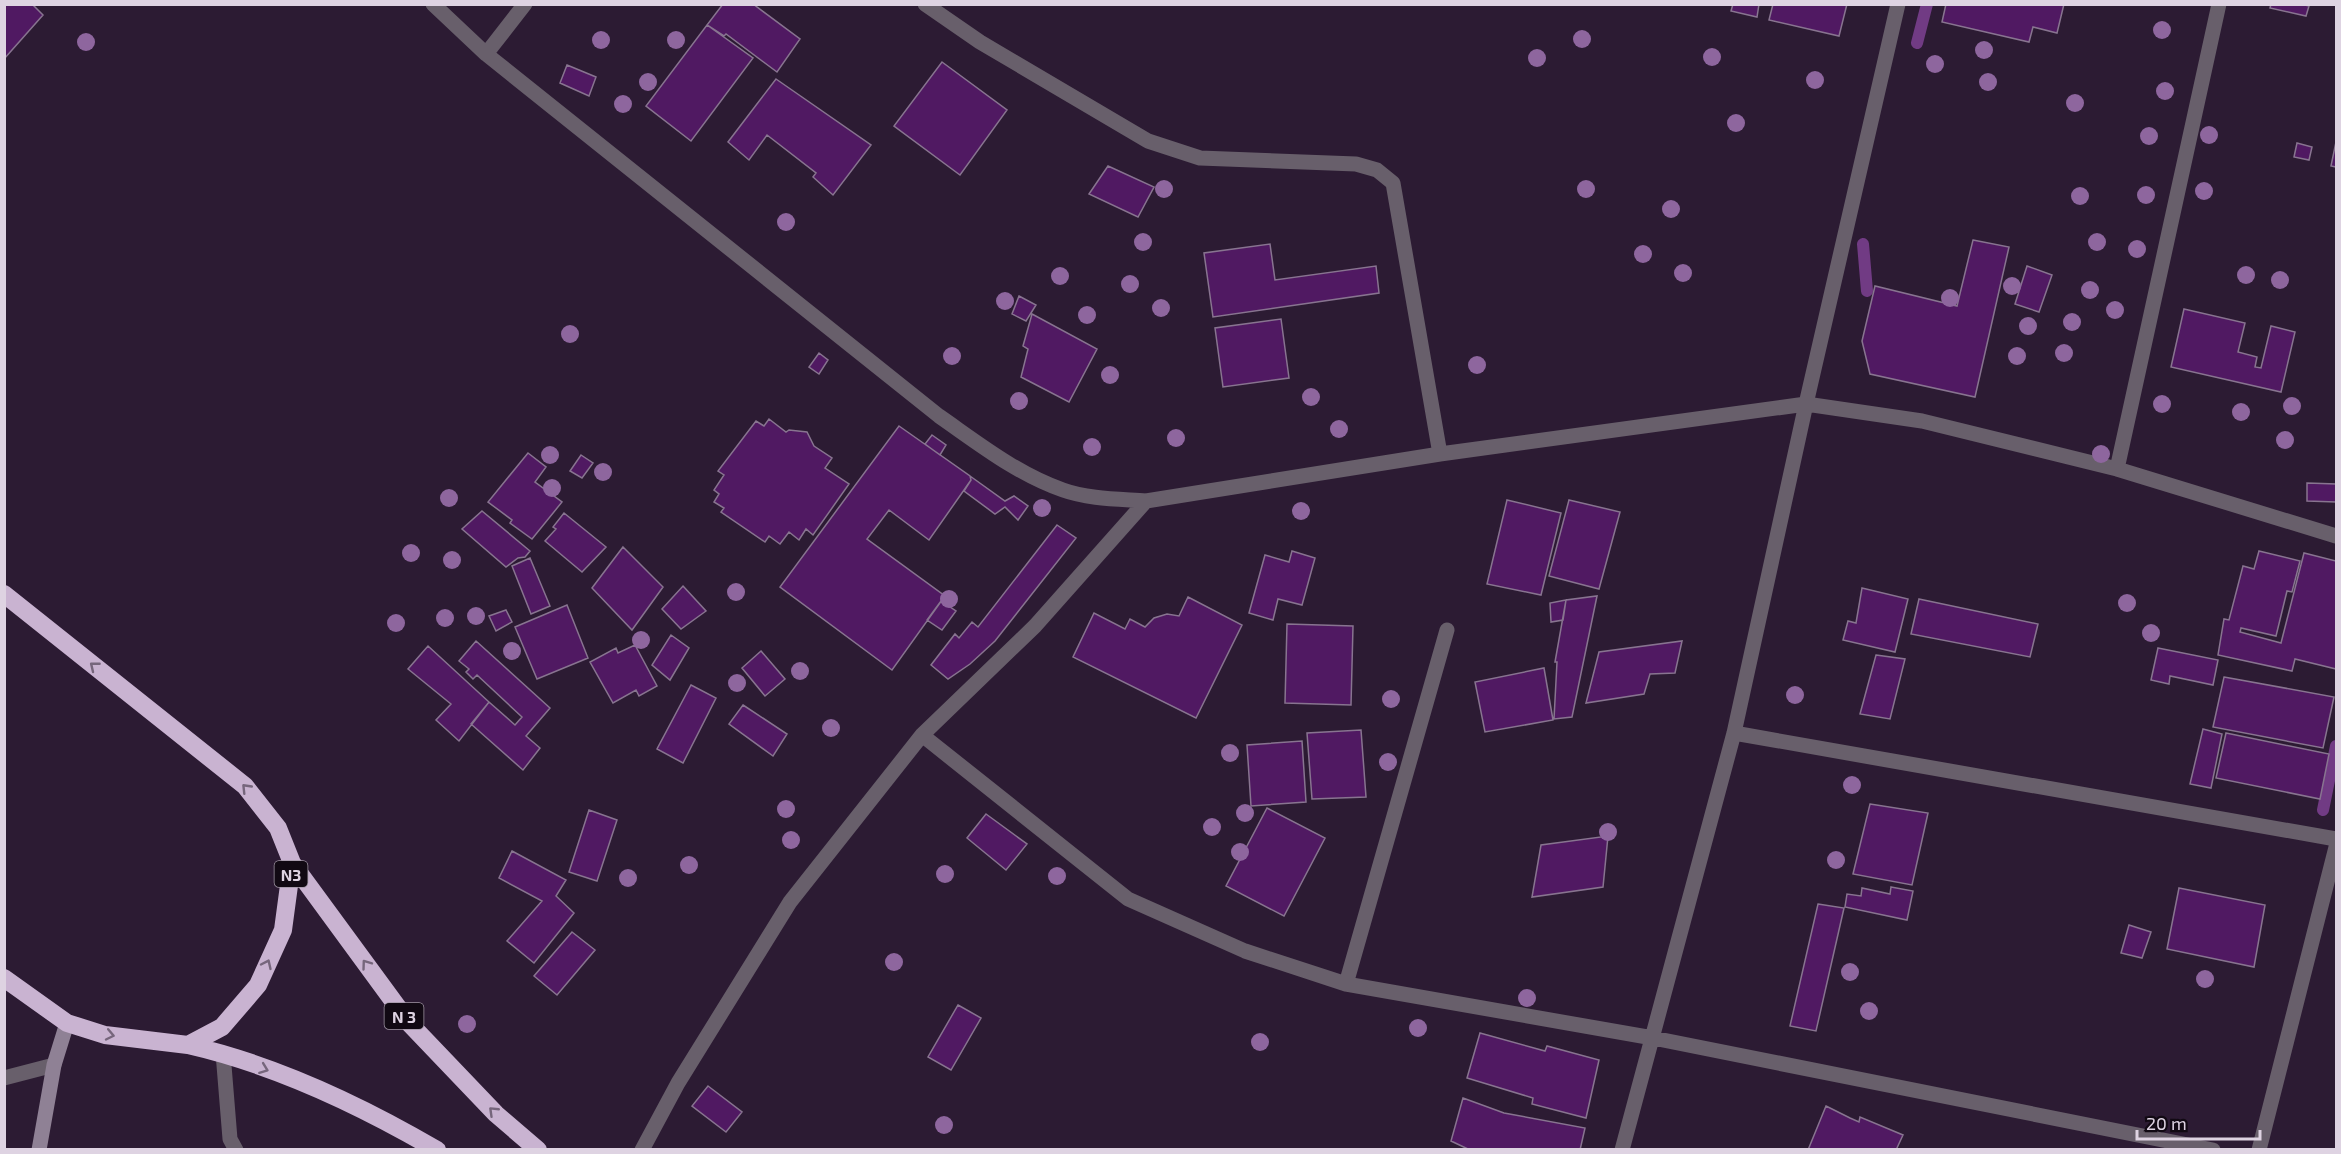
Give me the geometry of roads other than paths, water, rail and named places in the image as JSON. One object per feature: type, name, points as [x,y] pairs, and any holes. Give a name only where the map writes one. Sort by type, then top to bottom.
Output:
[{"type":"highway","name":"N3","points":[[4,594],[245,786],[278,828],[292,863],[283,930],[258,985],[222,1027],[188,1045]]},
{"type":"highway","name":"N 3","points":[[292,863],[410,1024],[496,1114],[537,1149]]},
{"type":"highway","points":[[4,978],[67,1023],[105,1035],[188,1045],[223,1053],[367,1109],[438,1149]]},
{"type":"main road","points":[[39,1149],[54,1065],[67,1023]]},
{"type":"street","points":[[433,4],[486,54],[939,416],[1008,463],[1063,490],[1102,498],[1146,501],[1440,454],[1806,404],[1922,421],[2117,469],[2337,537]]},
{"type":"street","points":[[486,54],[525,4]]},
{"type":"street","points":[[925,4],[980,42],[1148,141],[1200,158],[1356,164],[1377,170],[1393,183],[1440,454]]},
{"type":"street","points":[[1622,1149],[1734,733],[1806,404],[1898,4]]},
{"type":"street","points":[[2117,469],[2219,4]]},
{"type":"street","points":[[642,1149],[678,1083],[790,902],[922,735],[1035,626],[1146,501]]},
{"type":"street","points":[[1346,984],[1447,630]]},
{"type":"street","points":[[1734,733],[2337,839]]},
{"type":"street","points":[[922,735],[1128,899],[1245,951],[1346,984],[1653,1038],[2213,1149]]},
{"type":"street","points":[[2259,1149],[2337,847]]},
{"type":"street","points":[[223,1053],[230,1139],[236,1149]]},
{"type":"street","points":[[4,1078],[54,1065]]},
{"type":"waterway","points":[[1917,43],[1927,4]]},
{"type":"waterway","points":[[1863,244],[1867,291]]},
{"type":"waterway","points":[[2323,810],[2336,746]]}]
